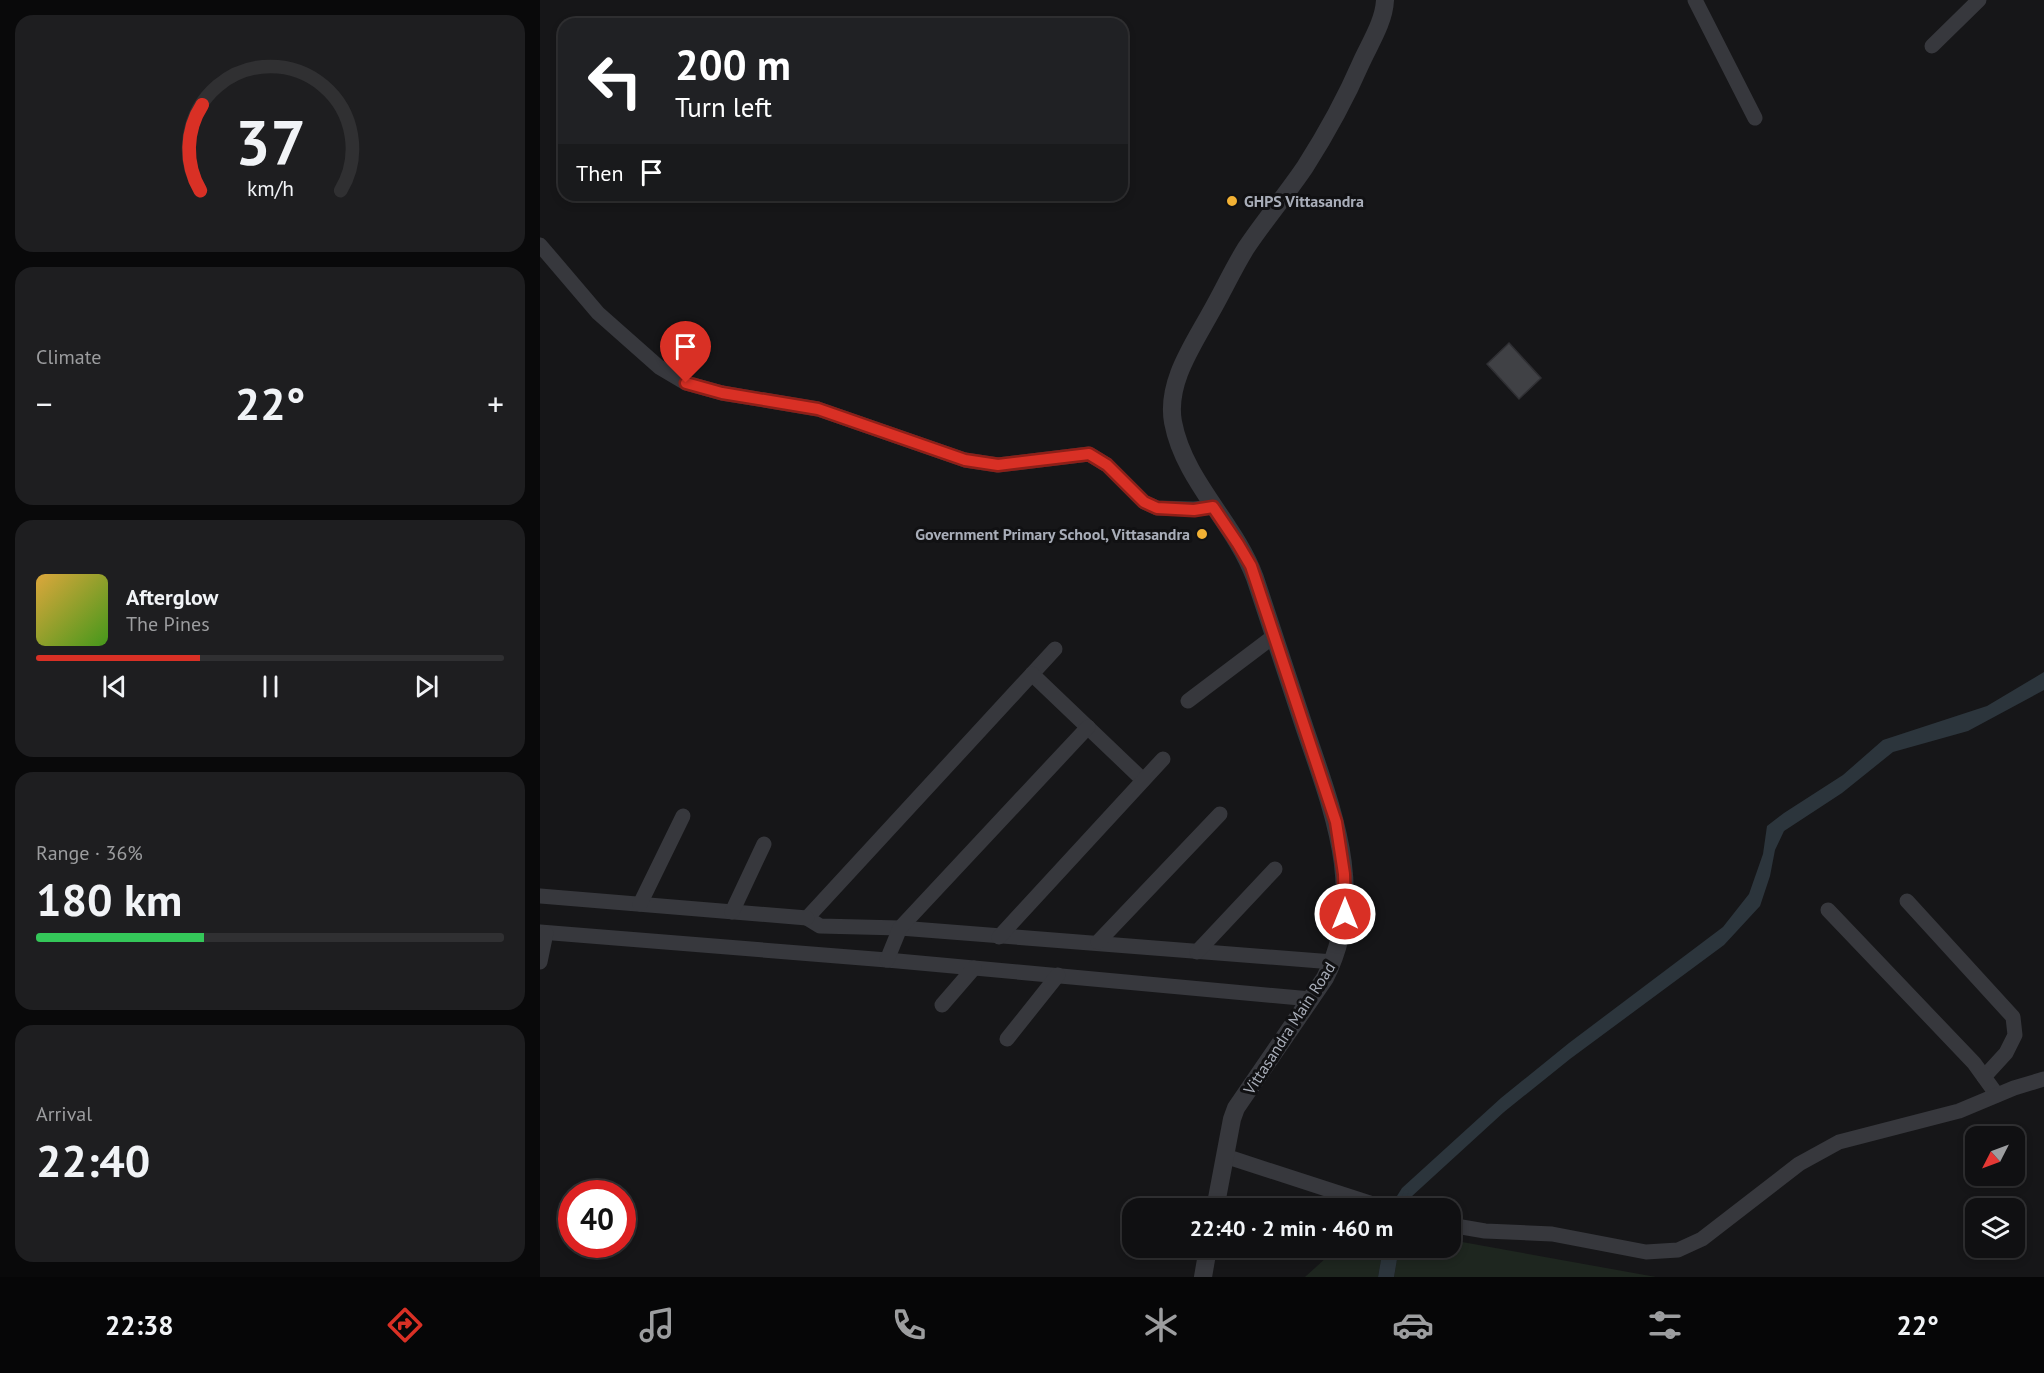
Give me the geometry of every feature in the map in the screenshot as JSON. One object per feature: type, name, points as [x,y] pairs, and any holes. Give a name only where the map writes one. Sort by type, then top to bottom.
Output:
[{"type":"street","name":"Vittasandra Main Road","points":[[1217,1198],[1229,1128],[1236,1108],[1311,999],[1333,962],[1342,931],[1346,897],[1336,822],[1251,566],[1192,471],[1173,424],[1172,403],[1178,377],[1188,353],[1235,266],[1305,167],[1340,109],[1380,23],[1385,0]]},
{"type":"street","points":[[1695,0],[1755,118]]},
{"type":"street","points":[[1932,46],[1978,0]]},
{"type":"street","points":[[540,245],[598,313],[659,367],[686,383],[722,393],[818,409],[976,462],[998,465],[1089,454],[1107,465],[1144,502],[1157,508],[1213,507]]},
{"type":"street","points":[[1188,701],[1274,636]]},
{"type":"street","points":[[807,918],[1055,649]]},
{"type":"street","points":[[1032,674],[1143,780]]},
{"type":"street","points":[[887,960],[900,928],[1088,727]]},
{"type":"street","points":[[999,936],[1163,759]]},
{"type":"street","points":[[1098,942],[1220,814]]},
{"type":"street","points":[[640,904],[683,816]]},
{"type":"street","points":[[732,912],[764,844]]},
{"type":"street","points":[[1197,952],[1275,869]]},
{"type":"street","points":[[540,896],[807,918],[820,926],[900,928],[1333,962]]},
{"type":"street","points":[[1907,901],[2013,1017],[2015,1035],[2006,1053],[1984,1077]]},
{"type":"street","points":[[1828,910],[1974,1063],[1997,1095]]},
{"type":"street","points":[[540,962],[543,932],[887,960],[1311,999]]},
{"type":"street","points":[[942,1005],[974,968]]},
{"type":"street","points":[[1007,1039],[1058,975]]},
{"type":"street","points":[[1461,1227],[1485,1231],[1552,1234],[1646,1252],[1678,1250],[1702,1239],[1799,1164],[1839,1142],[1959,1111],[2014,1088],[2044,1079]]},
{"type":"street","points":[[1225,1156],[1354,1198]]},
{"type":"street","points":[[1203,1277],[1206,1258]]},
{"type":"shaded area","points":[[2044,672],[2044,690],[1968,731],[1893,752],[1842,793],[1784,831],[1775,850],[1770,876],[1760,906],[1724,945],[1570,1059],[1504,1112],[1411,1197],[1397,1196],[1402,1188],[1501,1098],[1569,1043],[1723,927],[1749,894],[1763,854],[1767,826],[1843,775],[1883,740],[1987,706]]},
{"type":"shaded area","points":[[1461,1242],[1656,1277],[1394,1277],[1397,1258],[1461,1258]]},
{"type":"shaded area","points":[[1326,1258],[1381,1258],[1378,1277],[1305,1277]]},
{"type":"shaded area","points":[[1381,1258],[1397,1258],[1394,1277],[1378,1277]]},
{"type":"building","points":[[1509,343],[1541,378],[1519,399],[1487,364]]},
{"type":"waterway","points":[[1404,1198],[1406,1192]]},
{"type":"place","name":"GHPS Vittasandra","points":[[1232,201]]},
{"type":"place","name":"Government Primary School, Vittasandra","points":[[1202,534]]},
{"type":"route","points":[[686,383],[722,393],[818,409],[965,460],[998,465],[1089,454],[1107,465],[1144,502],[1157,508],[1194,510],[1213,507],[1251,566],[1336,822],[1344,874],[1345,914]]}]
